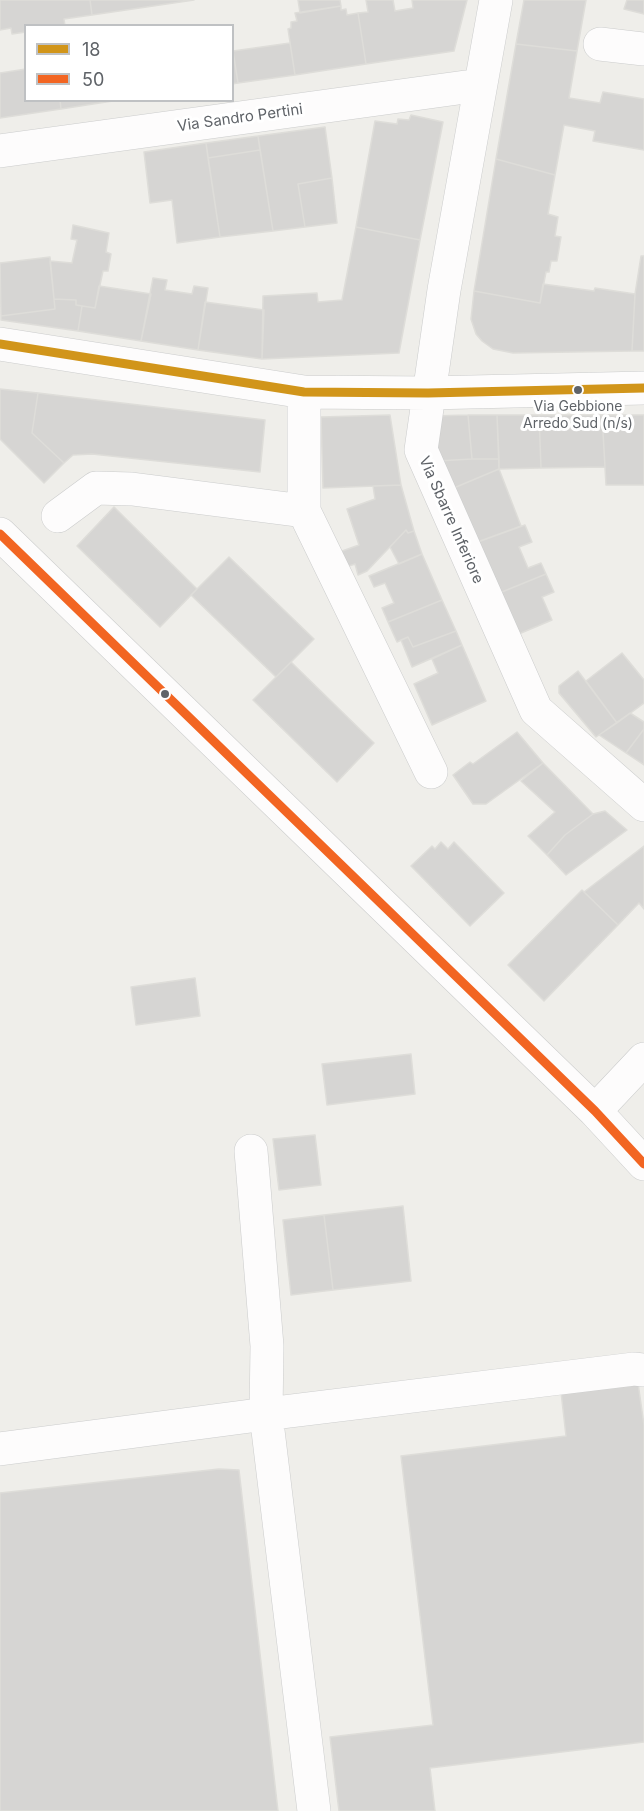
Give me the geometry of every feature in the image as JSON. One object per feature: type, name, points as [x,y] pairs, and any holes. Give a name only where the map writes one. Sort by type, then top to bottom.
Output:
[{"type":"street","name":"Via Sbarre Inferiore","points":[[496,0],[428,393],[421,450],[536,710],[644,806]]},
{"type":"street","points":[[600,44],[644,49]]},
{"type":"street","name":"Via Sandro Pertini","points":[[0,151],[480,85]]},
{"type":"street","points":[[0,344],[304,392],[428,393],[644,388]]},
{"type":"street","points":[[304,392],[304,511],[431,772]]},
{"type":"street","points":[[58,516],[96,488],[132,489],[304,511]]},
{"type":"street","points":[[0,534],[595,1111],[644,1164]]},
{"type":"street","points":[[595,1111],[644,1059]]},
{"type":"street","points":[[251,1151],[267,1346],[266,1414],[314,1811]]},
{"type":"street","points":[[0,1449],[266,1414],[634,1369],[644,1370]]},
{"type":"building","points":[[0,0],[90,0],[92,15],[64,19],[65,24],[24,24],[24,32],[12,34],[11,28],[0,30]]},
{"type":"building","points":[[90,0],[194,0],[92,15]]},
{"type":"building","points":[[298,0],[340,0],[341,6],[300,13]]},
{"type":"building","points":[[366,0],[393,0],[395,11],[413,8],[412,0],[467,0],[454,51],[366,64],[358,13],[368,12]]},
{"type":"building","points":[[524,0],[586,0],[577,51],[516,44]]},
{"type":"building","points":[[627,0],[644,0],[644,14],[624,9]]},
{"type":"building","points":[[341,6],[341,10],[346,9],[347,15],[358,13],[366,64],[295,75],[288,29],[291,28],[291,22],[297,21],[295,13]]},
{"type":"building","points":[[290,43],[295,75],[238,83],[234,51]]},
{"type":"building","points":[[516,44],[577,51],[569,98],[600,103],[603,92],[644,99],[644,150],[593,141],[595,131],[564,125],[555,175],[496,159]]},
{"type":"building","points":[[234,58],[238,83],[234,84]]},
{"type":"building","points":[[24,69],[24,102],[60,102],[61,109],[0,118],[0,73]]},
{"type":"building","points":[[60,102],[106,102],[61,109]]},
{"type":"building","points":[[411,115],[443,122],[420,240],[356,227],[375,121],[397,124],[398,119],[409,120]]},
{"type":"building","points":[[325,127],[332,178],[298,184],[305,227],[273,231],[258,136]]},
{"type":"building","points":[[258,136],[260,150],[208,158],[206,143]]},
{"type":"building","points":[[206,143],[220,237],[177,243],[172,200],[150,203],[144,152]]},
{"type":"building","points":[[260,150],[273,231],[220,237],[208,158]]},
{"type":"building","points":[[496,159],[555,175],[548,214],[558,217],[555,236],[561,237],[557,261],[551,261],[549,272],[546,272],[540,303],[474,291]]},
{"type":"building","points":[[332,178],[337,223],[305,227],[298,184]]},
{"type":"building","points":[[73,225],[109,233],[106,252],[111,254],[108,271],[103,271],[95,308],[76,305],[76,300],[54,299],[50,261],[72,263],[77,240],[71,239]]},
{"type":"building","points":[[356,227],[420,240],[399,353],[262,359],[263,296],[317,293],[318,302],[342,300]]},
{"type":"building","points":[[641,256],[644,256],[644,351],[632,351],[635,294]]},
{"type":"building","points":[[50,257],[55,309],[1,316],[0,263]]},
{"type":"building","points":[[153,278],[167,280],[165,290],[192,294],[194,286],[208,288],[198,350],[141,341]]},
{"type":"building","points":[[543,284],[635,294],[632,351],[513,353],[493,349],[476,334],[471,319],[474,291],[540,303]]},
{"type":"building","points":[[99,286],[151,294],[141,341],[78,331],[82,306],[95,308]]},
{"type":"building","points":[[54,299],[76,300],[76,305],[82,306],[78,331],[1,320],[1,316],[55,309]]},
{"type":"building","points":[[205,302],[264,310],[262,359],[198,350]]},
{"type":"building","points":[[0,389],[38,393],[32,433],[64,463],[44,483],[0,439]]},
{"type":"building","points":[[38,393],[265,420],[260,472],[92,454],[73,455],[64,463],[32,433]]},
{"type":"building","points":[[390,415],[401,485],[323,488],[321,417]]},
{"type":"building","points":[[468,415],[497,415],[499,459],[472,459]]},
{"type":"building","points":[[468,415],[472,459],[437,461],[432,416]]},
{"type":"building","points":[[497,415],[539,415],[541,468],[499,469]]},
{"type":"building","points":[[539,415],[602,415],[605,467],[541,468]]},
{"type":"building","points":[[602,415],[644,415],[644,485],[606,485]]},
{"type":"building","points":[[499,459],[499,469],[449,490],[437,461]]},
{"type":"building","points":[[499,469],[521,526],[472,544],[449,490]]},
{"type":"building","points":[[401,485],[414,531],[408,533],[406,530],[367,571],[358,575],[355,564],[337,570],[331,555],[359,545],[347,509],[375,499],[373,486]]},
{"type":"building","points":[[114,507],[197,589],[160,627],[77,546]]},
{"type":"building","points":[[525,525],[532,542],[519,547],[528,568],[541,563],[546,574],[497,594],[475,543]]},
{"type":"building","points":[[406,530],[408,533],[414,531],[422,554],[399,564],[390,547]]},
{"type":"building","points":[[422,554],[442,600],[388,622],[382,608],[394,603],[385,583],[374,587],[369,576]]},
{"type":"building","points":[[229,557],[314,639],[276,677],[191,595]]},
{"type":"building","points":[[546,574],[554,592],[542,597],[552,620],[514,636],[497,594]]},
{"type":"building","points":[[442,600],[456,631],[413,647],[408,637],[397,642],[388,622]]},
{"type":"building","points":[[456,631],[462,645],[412,667],[401,640],[408,637],[413,647]]},
{"type":"building","points":[[462,645],[486,701],[432,725],[414,684],[438,673],[432,659]]},
{"type":"building","points":[[622,653],[644,680],[644,703],[617,723],[586,681]]},
{"type":"building","points":[[291,662],[374,743],[337,782],[253,700]]},
{"type":"building","points":[[578,671],[617,723],[596,737],[559,693],[559,686]]},
{"type":"building","points":[[630,713],[644,722],[644,729],[626,753],[599,735]]},
{"type":"building","points":[[644,729],[644,765],[626,753]]},
{"type":"building","points":[[517,732],[543,763],[486,804],[473,804],[453,775],[470,762],[473,764]]},
{"type":"building","points":[[543,763],[593,814],[565,835],[547,855],[528,836],[555,812],[521,781]]},
{"type":"building","points":[[605,811],[627,830],[566,875],[547,855],[565,835],[593,814]]},
{"type":"building","points":[[441,842],[448,849],[454,842],[504,893],[470,926],[411,866],[432,846],[435,849]]},
{"type":"building","points":[[644,846],[644,909],[639,903],[618,925],[584,892]]},
{"type":"building","points":[[582,890],[618,925],[544,1001],[508,965]]},
{"type":"building","points":[[195,978],[200,1016],[136,1025],[131,987]]},
{"type":"building","points":[[411,1054],[415,1094],[327,1105],[322,1064]]},
{"type":"building","points":[[315,1135],[321,1185],[279,1190],[273,1139]]},
{"type":"building","points":[[403,1206],[411,1281],[333,1290],[324,1215]]},
{"type":"building","points":[[324,1215],[333,1290],[291,1295],[283,1220]]},
{"type":"building","points":[[638,1383],[644,1425],[644,1742],[430,1768],[435,1811],[339,1811],[330,1737],[433,1725],[401,1456],[566,1436],[561,1392]]},
{"type":"building","points":[[219,1469],[239,1470],[278,1811],[0,1811],[0,1493]]},
{"type":"transit line","name":"18","points":[[0,344],[304,392],[428,393],[644,388]]},
{"type":"transit line","name":"50","points":[[0,534],[595,1111],[644,1164]]},
{"type":"place","name":"Via Gebbione Arredo Sud (n/s)","points":[[578,390]]}]
